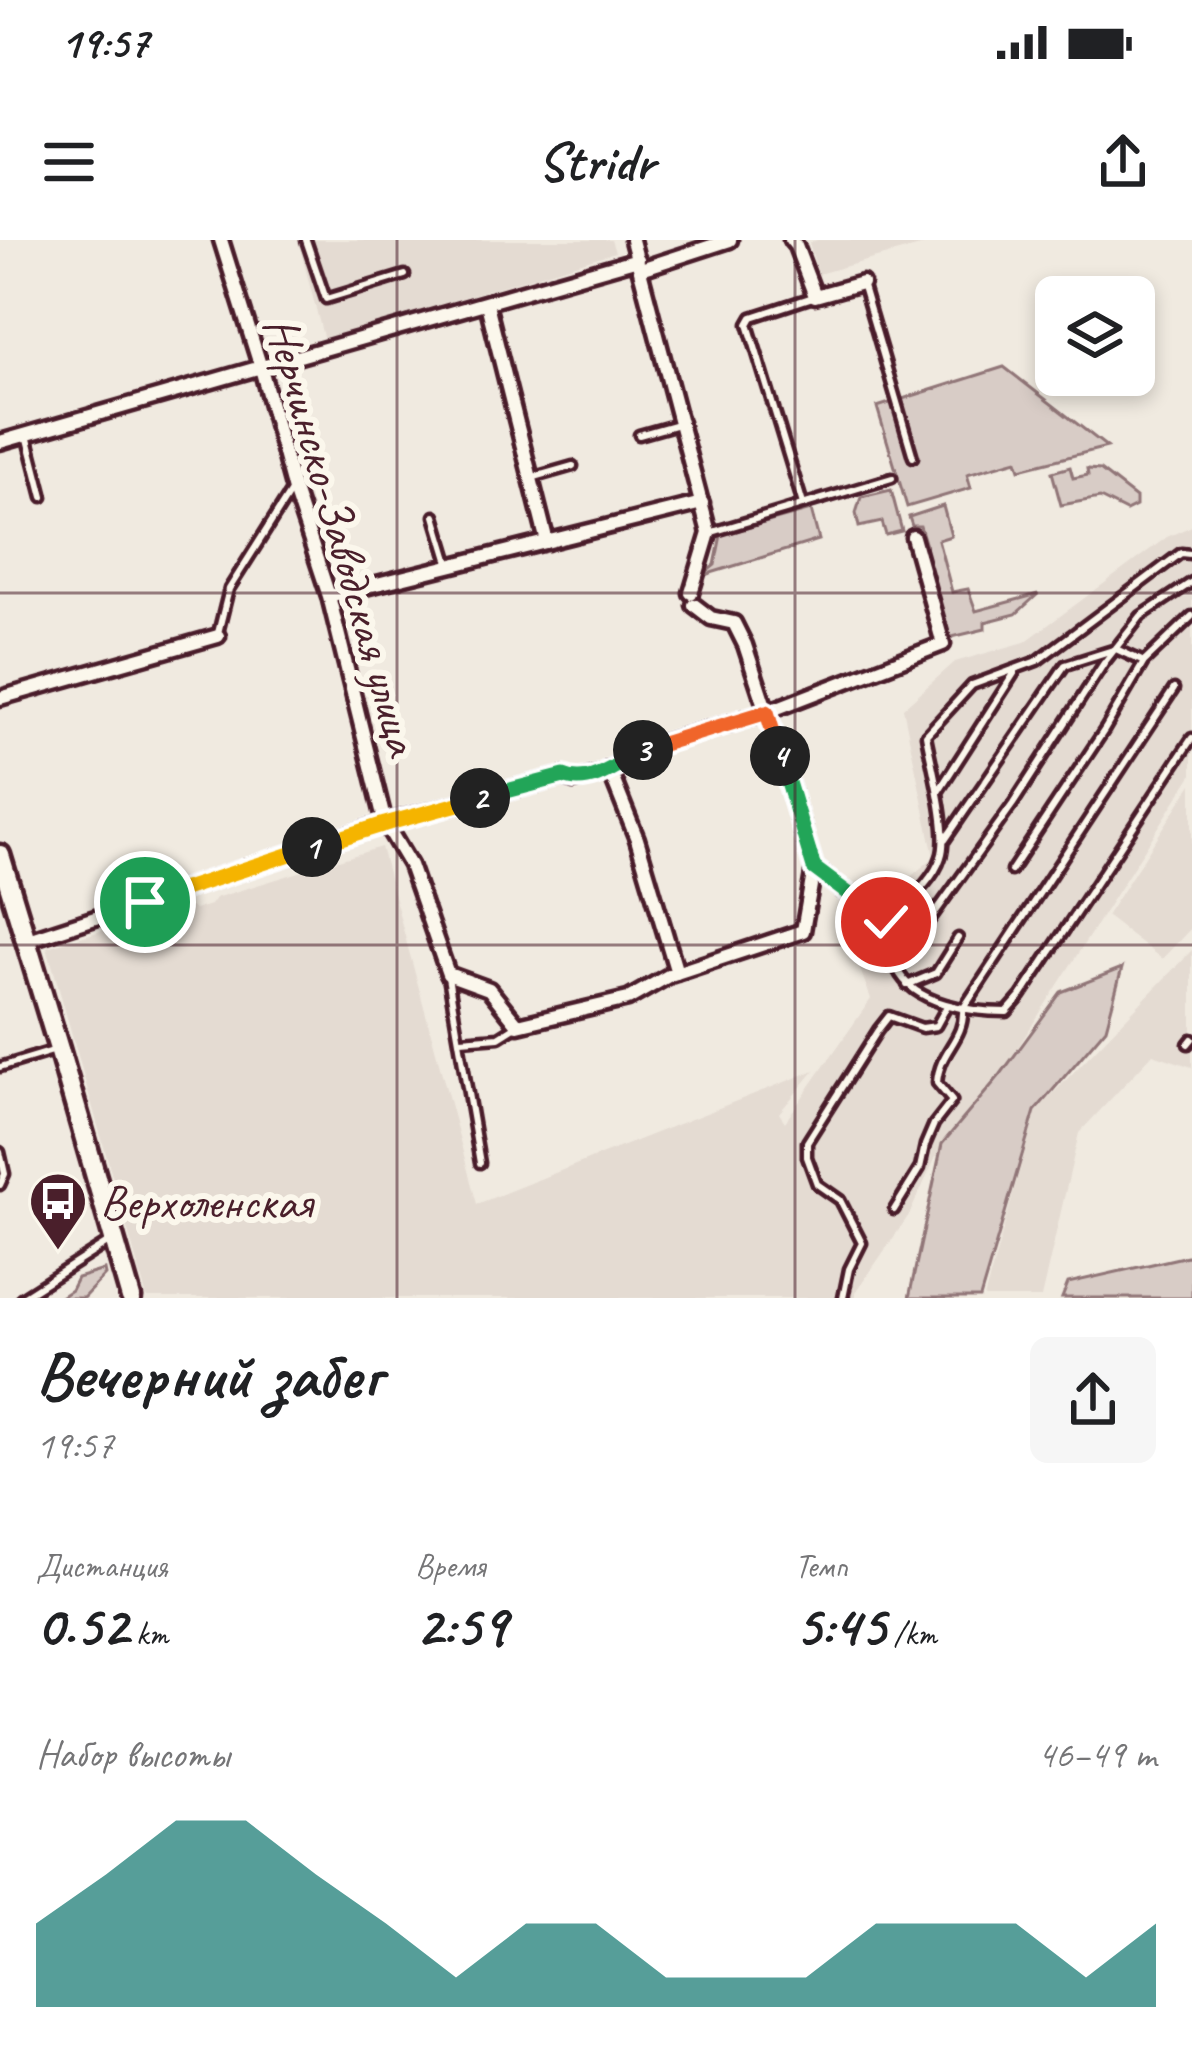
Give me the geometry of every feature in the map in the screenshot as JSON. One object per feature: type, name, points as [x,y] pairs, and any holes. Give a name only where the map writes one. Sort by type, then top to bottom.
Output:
[{"type":"main road","points":[[0,855],[130,1298]]},
{"type":"street","name":"Нерчинско-Заводская улица","points":[[221,240],[329,596],[385,824],[410,865],[448,974]]},
{"type":"street","points":[[448,974],[489,989],[518,1025],[628,999],[677,973],[803,931],[814,868],[746,645],[734,623],[711,618],[693,598],[710,533],[632,240]]},
{"type":"street","points":[[0,442],[730,240]]},
{"type":"street","points":[[791,240],[815,296],[862,283]]},
{"type":"street","points":[[487,304],[547,542]]},
{"type":"street","points":[[329,596],[702,503]]},
{"type":"street","points":[[25,941],[385,824],[564,776],[574,781],[604,773],[646,748],[767,712],[943,644],[914,537]]},
{"type":"street","points":[[0,698],[218,636]]},
{"type":"street","points":[[609,769],[637,839],[677,973]]},
{"type":"street","points":[[814,868],[870,911]]},
{"type":"lane","points":[[307,240],[326,299],[405,275]]},
{"type":"lane","points":[[862,283],[913,458]]},
{"type":"lane","points":[[803,504],[748,324],[752,317],[815,296]]},
{"type":"lane","points":[[639,435],[681,423]]},
{"type":"lane","points":[[28,435],[43,497]]},
{"type":"lane","points":[[531,478],[573,466]]},
{"type":"lane","points":[[710,533],[892,478]]},
{"type":"lane","points":[[218,636],[229,589],[293,487]]},
{"type":"lane","points":[[435,516],[451,566]]},
{"type":"lane","points":[[886,922],[944,853],[926,735],[972,685],[1037,662],[1181,553],[1190,554]]},
{"type":"lane","points":[[897,968],[1013,804],[1104,663],[1141,616],[1192,582]]},
{"type":"lane","points":[[1011,872],[1144,662],[1192,616]]},
{"type":"lane","points":[[944,843],[1065,665],[1116,649],[1144,662]]},
{"type":"lane","points":[[1049,653],[1065,665]]},
{"type":"lane","points":[[936,795],[1018,668]]},
{"type":"lane","points":[[894,1210],[920,1168],[934,1124],[952,1101],[938,1083],[938,1069],[964,1026],[963,1009],[1174,689]]},
{"type":"lane","points":[[870,911],[886,922],[897,968],[907,985],[947,1006],[1007,1012],[1192,738]]},
{"type":"lane","points":[[907,985],[936,973],[958,938]]},
{"type":"lane","points":[[448,974],[480,1163]]},
{"type":"lane","points":[[843,1298],[849,1269],[862,1243],[840,1200],[817,1184],[807,1142],[890,1016],[922,1028],[936,1026],[947,1006]]},
{"type":"lane","points":[[461,1040],[500,1037],[518,1025]]},
{"type":"lane","points":[[0,1067],[59,1048]]},
{"type":"lane","points":[[0,1152],[5,1174],[0,1184]]},
{"type":"lane","points":[[21,1298],[115,1238]]},
{"type":"shaded area","points":[[298,240],[611,240],[615,252],[324,340]]},
{"type":"shaded area","points":[[942,240],[818,274],[809,243]]},
{"type":"shaded area","points":[[1004,367],[1035,396],[1041,396],[1107,447],[1020,469],[1017,460],[967,474],[971,488],[907,507],[877,407]]},
{"type":"shaded area","points":[[1070,467],[1073,478],[1088,475],[1087,469],[1100,470],[1136,498],[1136,506],[1126,511],[1100,498],[1061,505],[1052,472]]},
{"type":"shaded area","points":[[891,490],[902,531],[886,535],[882,522],[859,527],[856,513],[861,497]]},
{"type":"shaded area","points":[[943,506],[951,536],[938,540],[952,592],[968,589],[976,611],[1038,594],[1016,614],[985,622],[985,629],[948,638],[920,526],[912,526],[909,517]]},
{"type":"shaded area","points":[[811,510],[819,540],[701,576],[715,565],[721,535]]},
{"type":"shaded area","points":[[1192,526],[1192,775],[1001,1074],[942,1144],[909,1215],[855,1298],[147,1298],[47,947],[188,905],[194,910],[215,898],[381,847],[477,1204],[815,1070],[779,1113],[785,1122],[871,999],[846,931],[934,857],[903,708],[955,662],[1025,642],[1167,537]]},
{"type":"shaded area","points":[[1192,784],[1192,927],[1162,959],[1106,916]]},
{"type":"shaded area","points":[[1192,950],[1192,1067],[1153,1054],[1079,1133],[1041,1298],[984,1298],[1036,1111]]},
{"type":"shaded area","points":[[1122,968],[1106,1028],[1035,1111],[980,1298],[909,1298],[942,1144],[1061,992]]},
{"type":"shaded area","points":[[1192,1255],[1192,1298],[1062,1298],[1068,1283]]},
{"type":"shaded area","points":[[104,1270],[105,1275],[83,1298],[59,1298],[77,1278]]},
{"type":"place","name":"Верхоленская","points":[[58,1252]]},
{"type":"route","points":[[145,902],[385,824],[564,776],[574,781],[604,773],[646,748],[767,712],[814,868],[886,922]]}]
